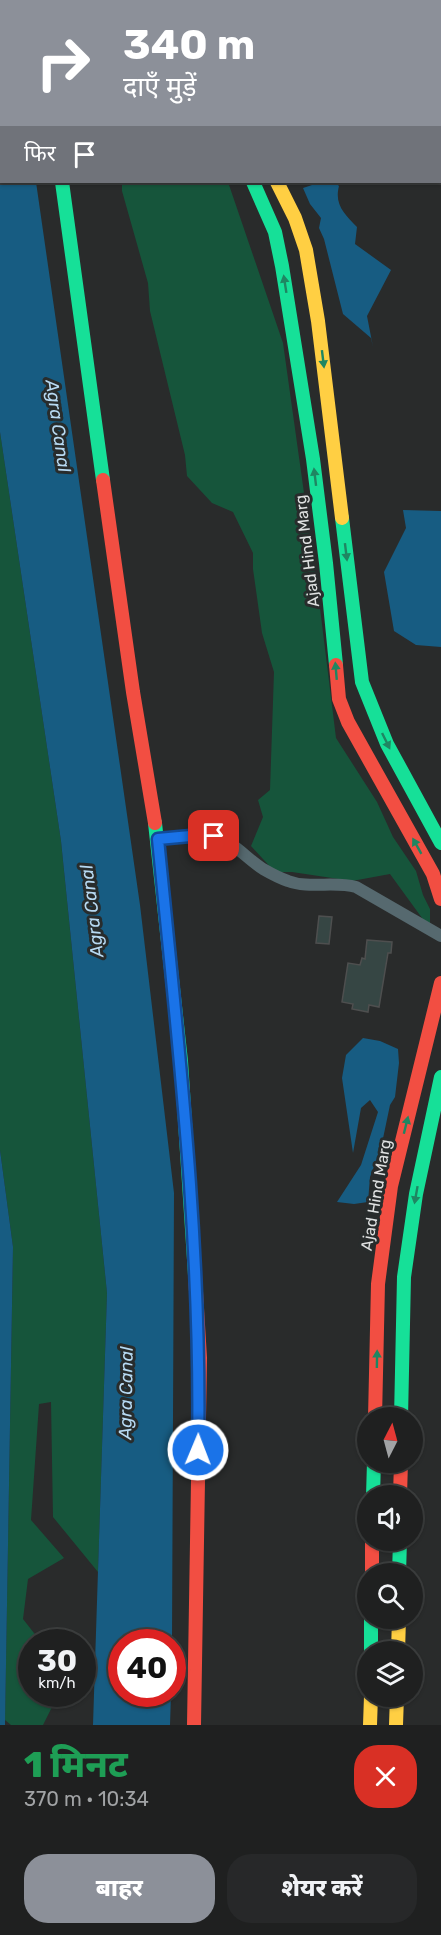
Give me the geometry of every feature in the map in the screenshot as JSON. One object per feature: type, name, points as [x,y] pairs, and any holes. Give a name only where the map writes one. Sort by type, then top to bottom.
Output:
[{"type":"street","points":[[62,183],[133,692],[158,839],[181,1061],[200,1358],[194,1725]]},
{"type":"street","name":"Ajad Hind Marg","points":[[253,183],[275,232],[282,266],[313,459],[339,699],[366,756],[433,874],[441,899]]},
{"type":"street","points":[[278,183],[295,218],[306,250],[318,321],[362,682],[368,703],[395,759],[441,843]]},
{"type":"street","points":[[158,839],[214,836],[224,840],[264,869],[288,881],[297,884],[346,884],[356,887],[441,936]]},
{"type":"street","name":"Ajad Hind Marg","points":[[375,1407],[378,1284],[391,1186],[441,983]]},
{"type":"street","points":[[401,1407],[404,1277],[416,1194],[441,1077]]},
{"type":"street","points":[[370,1707],[370,1725]]},
{"type":"street","points":[[396,1725],[397,1707]]},
{"type":"green space","points":[[122,183],[228,183],[283,343],[336,738],[377,802],[393,837],[416,871],[430,909],[430,929],[390,874],[352,881],[292,872],[275,872],[251,846],[263,817],[258,800],[270,790],[274,672],[262,633],[253,553],[233,512],[212,503],[187,476],[185,455],[150,311],[148,283],[122,191]]},
{"type":"green space","points":[[0,432],[61,841],[107,1293],[98,1572],[53,1517],[51,1402],[39,1404],[31,1520],[64,1558],[28,1579],[23,1619],[31,1629],[18,1629],[18,1707],[52,1707],[43,1725],[11,1725],[5,1720],[13,1247],[0,1150]]},
{"type":"water","name":"Agra Canal","points":[[0,183],[36,183],[140,905],[174,1193],[172,1629],[108,1629],[108,1707],[171,1707],[170,1725],[93,1725],[94,1707],[96,1707],[96,1632],[107,1293],[61,841],[0,432]]},
{"type":"water","points":[[318,183],[336,183],[339,186],[339,204],[357,227],[355,244],[391,270],[367,316],[373,347],[371,338],[343,314],[324,239],[319,228],[321,218],[310,204],[303,188]]},
{"type":"water","points":[[403,510],[441,511],[441,647],[416,645],[394,631],[384,572],[406,528]]},
{"type":"water","points":[[363,1038],[380,1041],[398,1049],[399,1063],[395,1097],[390,1105],[381,1148],[370,1177],[368,1202],[354,1204],[337,1202],[361,1165],[378,1112],[370,1100],[361,1108],[353,1153],[342,1078],[346,1055]]},
{"type":"water","points":[[0,1150],[13,1247],[5,1725],[0,1725]]},
{"type":"building","points":[[319,916],[332,917],[329,944],[316,943]]},
{"type":"building","points":[[367,940],[392,942],[379,1007],[369,1005],[368,1012],[352,1009],[353,1004],[342,1002],[348,963],[360,965],[362,958],[365,959]]},
{"type":"traffic: fast","points":[[62,183],[103,480]]},
{"type":"traffic: fast","points":[[253,183],[275,232],[282,266],[313,459],[336,665]]},
{"type":"traffic: fast","points":[[342,518],[362,682],[387,744],[441,843]]},
{"type":"traffic: fast","points":[[155,823],[181,1061],[195,1275]]},
{"type":"traffic: fast","points":[[401,1407],[404,1277],[416,1194],[441,1077]]},
{"type":"traffic: fast","points":[[373,1485],[374,1473]]},
{"type":"traffic: fast","points":[[399,1563],[400,1551]]},
{"type":"traffic: fast","points":[[371,1629],[371,1641]]},
{"type":"traffic: slow","points":[[278,183],[295,218],[306,250],[318,321],[342,518]]},
{"type":"traffic: slow","points":[[398,1641],[399,1629]]},
{"type":"traffic: slow","points":[[370,1725],[371,1707]]},
{"type":"traffic: slow","points":[[396,1725],[397,1707]]},
{"type":"traffic: jam","points":[[103,480],[133,692],[155,823]]},
{"type":"traffic: jam","points":[[336,665],[339,699],[348,722],[433,874],[441,899]]},
{"type":"traffic: jam","points":[[375,1407],[378,1284],[391,1186],[441,983]]},
{"type":"traffic: jam","points":[[194,1725],[200,1358],[195,1275]]},
{"type":"traffic: jam","points":[[400,1485],[401,1473]]},
{"type":"traffic: jam","points":[[372,1551],[372,1563]]},
{"type":"route","points":[[198,1450],[200,1358],[187,1140],[158,839],[214,836]]}]
